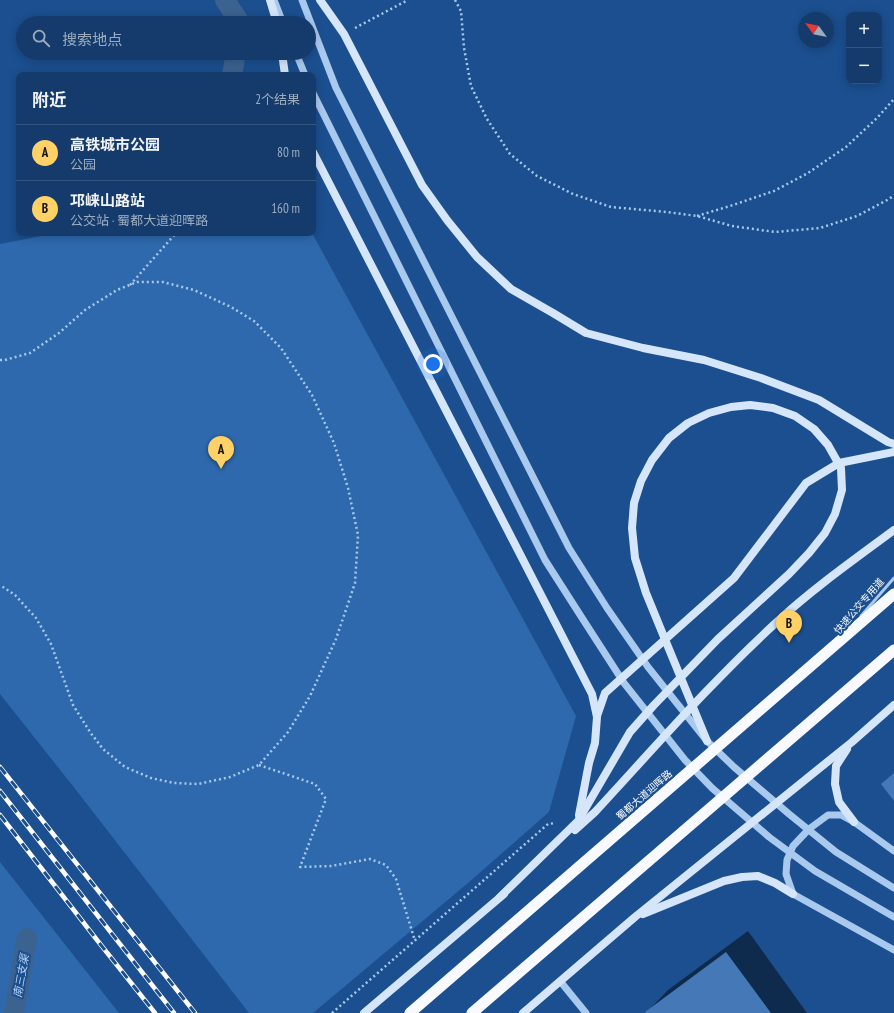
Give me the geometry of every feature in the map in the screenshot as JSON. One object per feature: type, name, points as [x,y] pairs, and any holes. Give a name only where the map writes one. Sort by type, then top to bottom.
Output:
[{"type":"highway","name":"蜀都大道迎晖路","points":[[410,1013],[894,594]]},
{"type":"highway","points":[[472,1013],[894,651]]},
{"type":"main road","points":[[270,0],[275,16]]},
{"type":"main road","points":[[320,0],[344,34],[422,185],[447,220],[477,257],[510,289],[586,333],[643,348],[704,360],[761,378],[819,400],[894,444]]},
{"type":"main road","points":[[283,60],[285,72]]},
{"type":"main road","points":[[316,158],[592,694],[597,716]]},
{"type":"main road","points":[[500,898],[578,821],[630,732],[654,706],[718,639],[789,574],[825,533],[834,514],[842,490],[841,468],[828,444],[814,428],[795,416],[773,408],[750,405],[730,407],[709,413],[688,422],[669,438],[652,460],[641,481],[634,503],[632,528],[635,558],[646,593],[707,741]]},
{"type":"main road","points":[[578,821],[589,763],[595,743],[597,716],[605,693],[734,578],[806,483],[839,463],[894,452]]},
{"type":"main road","points":[[364,1013],[500,898],[595,812],[722,674],[780,619],[836,572],[894,530]]},
{"type":"main road","points":[[523,1013],[635,918],[852,742],[894,705]]},
{"type":"main road","points":[[852,742],[836,766],[835,784],[839,802],[854,822]]},
{"type":"main road","points":[[635,918],[724,881],[742,877],[758,876],[775,883],[793,894]]},
{"type":"street","points":[[274,0],[281,16]]},
{"type":"street","points":[[302,0],[308,16]]},
{"type":"street","points":[[316,36],[336,88],[569,548],[607,608],[648,667],[707,741],[734,767],[818,838],[836,852],[894,888]]},
{"type":"street","points":[[299,60],[304,72]]},
{"type":"street","points":[[316,100],[545,560],[624,682],[685,760],[712,788],[763,832],[815,871],[894,917]]},
{"type":"street","points":[[894,851],[854,822],[840,815],[828,815],[809,829],[793,846],[787,860],[786,874],[793,894],[894,950]]},
{"type":"street","points":[[560,981],[586,1013]]},
{"type":"lane","name":"快速公交专用道","points":[[860,617],[894,578]]},
{"type":"lane","name":"快速公交专用道","points":[[835,646],[855,623]]},
{"type":"path","points":[[344,34],[408,0]]},
{"type":"path","points":[[455,0],[461,11],[464,48],[471,86],[487,119],[510,154],[537,176],[573,194],[611,207],[697,216],[732,226],[775,232],[820,228],[857,216],[889,200],[894,195]]},
{"type":"path","points":[[697,216],[774,191],[808,173],[846,147],[877,118],[894,99]]},
{"type":"path","points":[[130,285],[173,236]]},
{"type":"path","points":[[0,360],[30,353],[59,333],[85,310],[117,290],[137,282],[163,282],[194,290],[231,307],[254,321],[281,348],[312,395],[334,443],[348,488],[358,535],[355,583],[336,639],[310,696],[288,732],[259,765],[230,777],[198,784],[174,783],[151,778],[125,767],[103,749],[73,705],[51,644],[36,618],[15,595],[0,585]]},
{"type":"path","points":[[259,765],[315,784],[326,799],[300,867],[331,866],[370,860],[386,865],[396,879],[415,941]]},
{"type":"path","points":[[332,1013],[548,824],[578,821]]},
{"type":"shaded area","points":[[41,236],[314,236],[576,716],[549,812],[468,883],[313,1013],[249,1013],[0,694],[0,244]]},
{"type":"shaded area","points":[[0,862],[119,1013],[0,1013]]},
{"type":"building","points":[[894,773],[894,801],[881,784]]},
{"type":"building","points":[[726,952],[771,1013],[645,1012]]},
{"type":"waterway","name":"南三支渠","points":[[225,0],[235,16]]},
{"type":"waterway","name":"南三支渠","points":[[233,72],[235,60]]},
{"type":"waterway","name":"南三支渠","points":[[14,1013],[27,938]]},
{"type":"railway","points":[[0,767],[195,1013]]},
{"type":"railway","points":[[0,791],[174,1013]]},
{"type":"railway","points":[[0,815],[155,1013]]},
{"type":"place","name":"高铁城市公园","points":[[221,469]]},
{"type":"place","name":"邛崃山路站","points":[[789,643]]}]
